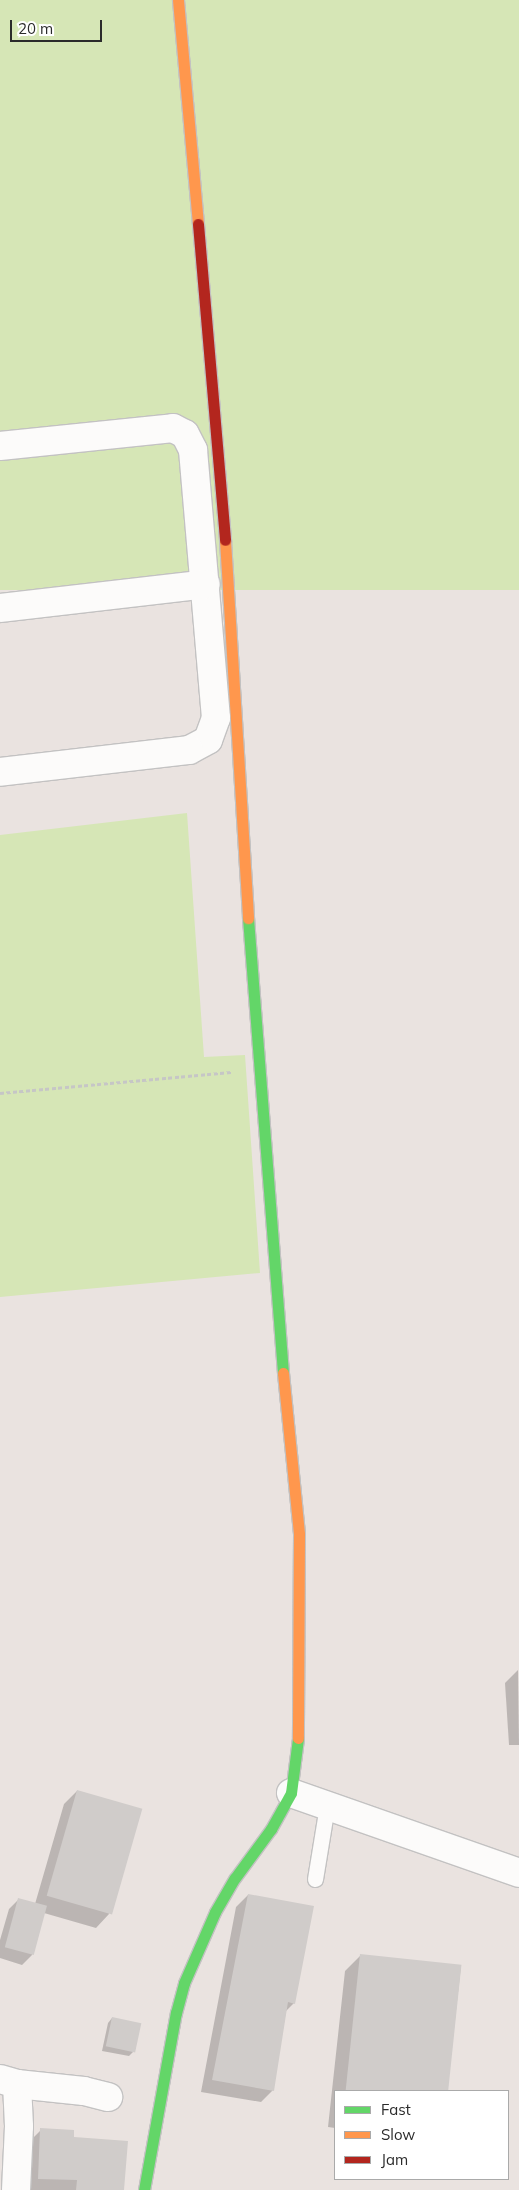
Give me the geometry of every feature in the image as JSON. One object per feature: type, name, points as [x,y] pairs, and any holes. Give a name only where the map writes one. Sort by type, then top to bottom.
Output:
[{"type":"street","points":[[144,2190],[176,2013],[184,1983],[215,1912],[235,1878],[271,1829],[291,1793],[297,1761],[300,1712],[301,1584],[299,1534],[285,1392],[259,1070],[222,491],[178,0]]},
{"type":"street","points":[[0,446],[173,428],[185,434],[193,450],[216,718],[208,740],[189,750],[0,772]]},
{"type":"street","points":[[0,608],[206,584]]},
{"type":"street","points":[[291,1793],[519,1873]]},
{"type":"street","points":[[16,2190],[18,2126],[8,2082],[84,2091],[108,2097]]},
{"type":"lane","points":[[316,1879],[327,1806]]},
{"type":"path","points":[[0,1092],[259,1070]]},
{"type":"green space","points":[[0,0],[519,0],[519,590],[0,590]]},
{"type":"green space","points":[[187,813],[204,1057],[245,1055],[260,1273],[0,1297],[0,835]]},
{"type":"building","points":[[77,1790],[142,1809],[112,1914],[47,1896]]},
{"type":"building","points":[[248,1894],[314,1906],[295,2004],[288,2002],[274,2091],[212,2080]]},
{"type":"building","points":[[18,1898],[47,1906],[34,1955],[5,1947]]},
{"type":"building","points":[[360,1954],[461,1965],[448,2090],[346,2090]]},
{"type":"building","points":[[112,2017],[141,2023],[135,2053],[106,2046]]},
{"type":"building","points":[[40,2128],[74,2130],[74,2137],[128,2141],[124,2190],[76,2190],[77,2180],[38,2179]]},
{"type":"traffic: fast","points":[[248,918],[283,1373]]},
{"type":"traffic: fast","points":[[144,2190],[176,2013],[184,1983],[215,1912],[235,1878],[271,1829],[291,1793],[298,1738]]},
{"type":"traffic: slow","points":[[178,0],[198,224]]},
{"type":"traffic: slow","points":[[225,540],[248,918]]},
{"type":"traffic: slow","points":[[283,1373],[299,1534],[298,1738]]},
{"type":"traffic: jam","points":[[198,224],[225,540]]}]
